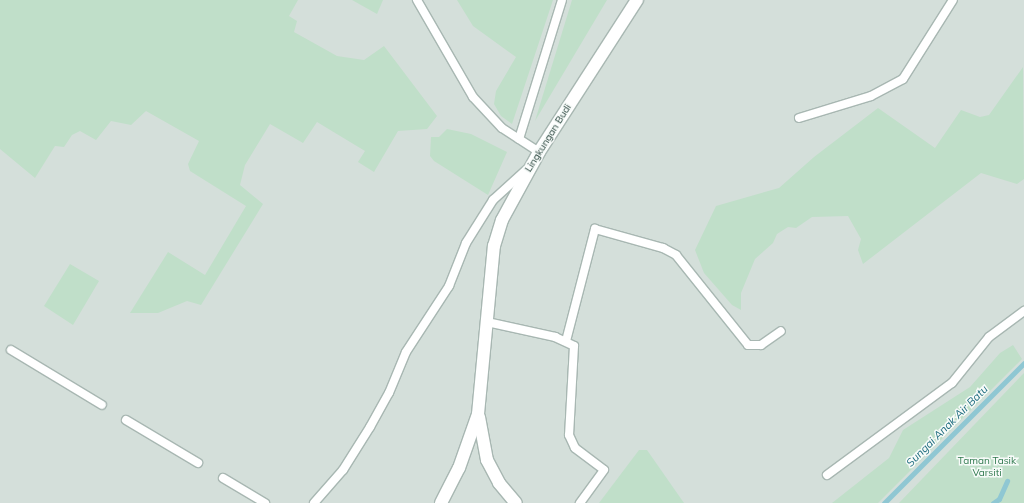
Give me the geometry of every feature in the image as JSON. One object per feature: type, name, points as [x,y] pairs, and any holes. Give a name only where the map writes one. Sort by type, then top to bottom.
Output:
[{"type":"street","name":"Lingkungan Budi","points":[[487,322],[498,232],[507,209],[539,152],[637,0]]},
{"type":"street","points":[[441,503],[459,468],[478,414],[487,322]]},
{"type":"street","points":[[478,414],[487,460],[499,483],[516,503]]},
{"type":"lane","points":[[417,0],[473,97],[487,114],[519,139],[539,152]]},
{"type":"lane","points":[[519,139],[562,0]]},
{"type":"lane","points":[[799,118],[871,96],[903,80],[953,0]]},
{"type":"lane","points":[[314,503],[343,470],[370,427],[389,393],[406,352],[449,286],[466,243],[493,200],[530,167]]},
{"type":"lane","points":[[566,341],[594,230],[663,248],[676,255],[748,345],[761,345],[781,331]]},
{"type":"lane","points":[[827,475],[952,384],[989,337],[1024,311]]},
{"type":"lane","points":[[487,322],[566,341],[574,346],[569,435],[576,448],[604,470],[580,503]]},
{"type":"lane","points":[[11,350],[102,405]]},
{"type":"lane","points":[[126,420],[198,463]]},
{"type":"lane","points":[[223,478],[264,503]]},
{"type":"shaded area","points":[[0,0],[1024,0],[1024,503],[0,503]]},
{"type":"green space","points":[[0,0],[298,0],[289,16],[297,21],[294,32],[337,56],[364,60],[384,46],[437,116],[427,129],[398,131],[374,172],[358,162],[365,151],[317,122],[303,143],[270,124],[245,165],[240,185],[263,204],[201,305],[187,301],[158,313],[130,313],[168,252],[205,275],[246,206],[190,171],[188,164],[199,141],[146,111],[131,125],[111,121],[96,140],[80,131],[72,135],[64,147],[55,146],[35,178],[0,149]]},
{"type":"green space","points":[[352,0],[383,0],[377,14]]},
{"type":"green space","points":[[457,0],[553,0],[512,124],[501,116],[494,104],[496,91],[516,57],[473,26]]},
{"type":"green space","points":[[572,0],[607,0],[535,121]]},
{"type":"green space","points":[[1023,67],[1024,179],[1017,184],[981,173],[863,264],[858,250],[861,239],[848,216],[812,217],[796,228],[788,227],[777,234],[773,243],[755,259],[741,293],[741,310],[732,305],[704,273],[695,250],[716,206],[779,188],[814,157],[878,108],[935,148],[961,110],[980,117],[989,115]]},
{"type":"green space","points":[[447,129],[471,134],[507,152],[488,195],[434,161],[430,156],[431,137],[439,137]]},
{"type":"green space","points":[[70,264],[99,281],[73,325],[44,306]]},
{"type":"green space","points":[[1013,345],[1022,359],[878,503],[832,503],[889,458],[903,430],[970,387],[1000,353]]},
{"type":"green space","name":"Taman Tasik Varsiti","points":[[1024,373],[1024,503],[899,503]]},
{"type":"green space","points":[[639,450],[647,450],[684,503],[599,503]]},
{"type":"waterway","name":"Sungai Anak Air Batu","points":[[884,503],[1024,363]]},
{"type":"waterway","points":[[993,503],[999,499],[1007,481]]}]
